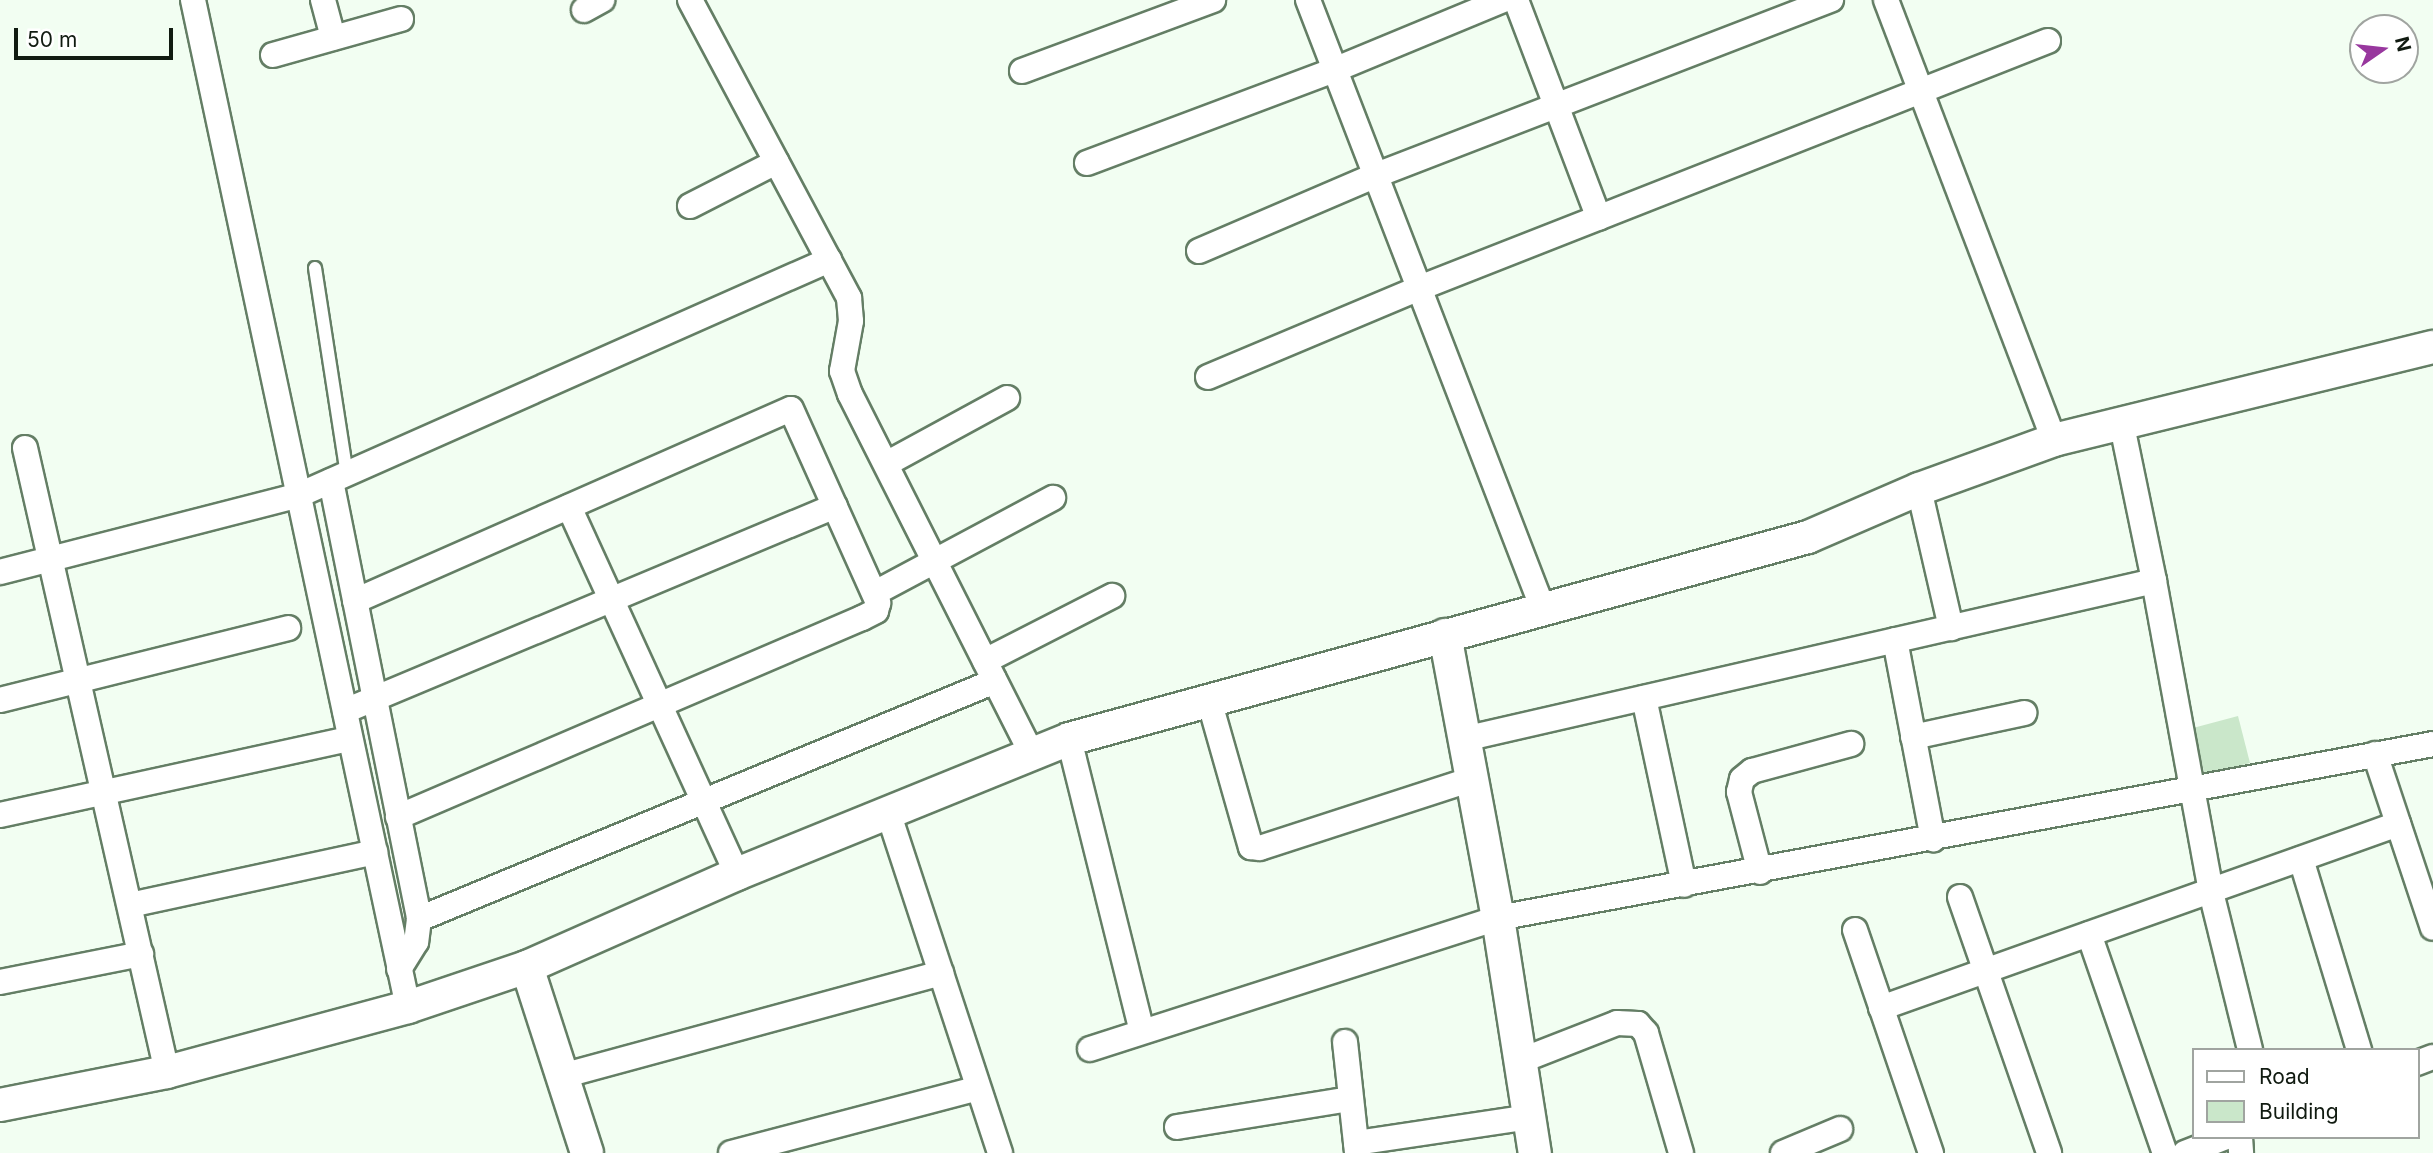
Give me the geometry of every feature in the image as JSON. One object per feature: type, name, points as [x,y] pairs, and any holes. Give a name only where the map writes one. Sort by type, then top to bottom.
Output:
[{"type":"street","points":[[193,0],[408,1007]]},
{"type":"street","points":[[323,0],[333,38]]},
{"type":"street","points":[[690,0],[849,298],[851,321],[842,371],[850,394],[1031,752]]},
{"type":"street","points":[[1021,71],[1213,0]]},
{"type":"street","points":[[1308,0],[1417,289],[1543,609]]},
{"type":"street","points":[[1087,163],[1334,70],[1503,0]]},
{"type":"street","points":[[1516,0],[1599,218]]},
{"type":"street","points":[[1199,251],[1374,176],[1831,0]]},
{"type":"street","points":[[1886,0],[2054,440]]},
{"type":"street","points":[[273,55],[401,19]]},
{"type":"street","points":[[1208,377],[1417,289],[2048,41]]},
{"type":"street","points":[[690,206],[776,162]]},
{"type":"street","points":[[0,572],[299,495],[829,260]]},
{"type":"street","points":[[0,1105],[167,1072],[408,1007],[527,967],[737,874],[1031,752],[1069,739],[1808,537],[1919,489],[2054,440],[2121,421],[2433,347]]},
{"type":"street","points":[[886,464],[1007,398]]},
{"type":"street","points":[[355,601],[791,409],[878,603],[876,611],[862,618],[398,817]]},
{"type":"street","points":[[2121,421],[2154,581],[2211,892],[2249,1048]]},
{"type":"street","points":[[25,448],[167,1072]]},
{"type":"street","points":[[339,477],[355,601],[419,919],[416,942],[400,969]]},
{"type":"street","points":[[1919,489],[1951,628]]},
{"type":"street","points":[[875,593],[1053,498]]},
{"type":"street","points":[[345,711],[835,506]]},
{"type":"street","points":[[569,507],[737,874]]},
{"type":"street","points":[[1464,739],[2154,581]]},
{"type":"street","points":[[419,919],[703,802],[990,671],[1112,596]]},
{"type":"street","points":[[0,700],[288,628]]},
{"type":"street","points":[[1445,635],[1499,918],[1535,1153]]},
{"type":"street","points":[[1895,640],[1933,839]]},
{"type":"street","points":[[1644,698],[1684,885]]},
{"type":"street","points":[[1209,700],[1251,847],[1260,848],[1472,779]]},
{"type":"street","points":[[1913,737],[2024,713]]},
{"type":"street","points":[[0,815],[351,739]]},
{"type":"street","points":[[1069,739],[1142,1031]]},
{"type":"street","points":[[1759,872],[1739,792],[1742,779],[1752,771],[1851,744]]},
{"type":"street","points":[[1090,1049],[1499,918],[1759,872],[2191,787],[2433,744]]},
{"type":"street","points":[[2375,754],[2433,928]]},
{"type":"street","points":[[888,812],[1000,1153]]},
{"type":"street","points":[[1881,1009],[2398,824]]},
{"type":"street","points":[[130,905],[375,852]]},
{"type":"street","points":[[2301,859],[2358,1048]]},
{"type":"street","points":[[1960,897],[2049,1153]]},
{"type":"street","points":[[1855,930],[1929,1152]]},
{"type":"street","points":[[2089,934],[2165,1153]]},
{"type":"street","points":[[0,982],[141,954]]},
{"type":"street","points":[[527,967],[587,1153]]},
{"type":"street","points":[[562,1076],[941,973]]},
{"type":"street","points":[[1520,1061],[1617,1023],[1638,1024],[1646,1033],[1681,1153]]},
{"type":"street","points":[[1345,1042],[1357,1148],[1529,1117]]},
{"type":"street","points":[[731,1153],[978,1088]]},
{"type":"street","points":[[1177,1126],[1350,1099]]},
{"type":"street","points":[[1783,1153],[1840,1129]]},
{"type":"street","points":[[2185,1153],[2222,1139]]},
{"type":"lane","points":[[315,268],[339,477]]},
{"type":"building","points":[[2238,716],[2250,763],[2205,775],[2193,728]]}]
